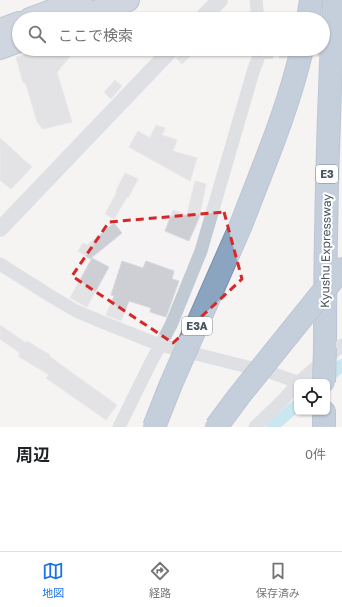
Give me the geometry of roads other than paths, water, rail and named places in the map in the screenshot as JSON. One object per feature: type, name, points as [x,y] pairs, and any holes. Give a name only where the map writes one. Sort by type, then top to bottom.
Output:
[{"type":"highway","points":[[49,12],[81,0]]},
{"type":"highway","points":[[96,12],[128,0]]},
{"type":"highway","points":[[309,12],[311,0]]},
{"type":"highway","name":"Kyushu Expressway","points":[[325,379],[333,347],[325,264],[329,98],[334,0]]},
{"type":"highway","points":[[0,30],[12,26]]},
{"type":"highway","points":[[0,48],[12,44]]},
{"type":"highway","name":"E3A","points":[[154,427],[171,384],[241,225],[281,119],[300,56]]},
{"type":"highway","points":[[216,427],[239,396],[342,268]]},
{"type":"highway","points":[[324,415],[324,427]]},
{"type":"street","points":[[208,12],[220,0]]},
{"type":"street","points":[[256,0],[257,12]]},
{"type":"street","points":[[0,229],[165,56]]},
{"type":"street","points":[[119,427],[171,325],[201,251],[259,56]]},
{"type":"street","points":[[0,264],[76,311],[160,345],[248,367]]},
{"type":"street","points":[[302,379],[333,347]]},
{"type":"street","points":[[272,373],[294,381]]},
{"type":"street","points":[[255,427],[294,388]]},
{"type":"waterway","points":[[326,379],[342,365]]},
{"type":"waterway","points":[[272,427],[294,408]]},
{"type":"tunnel","points":[[330,49],[338,49]]}]
